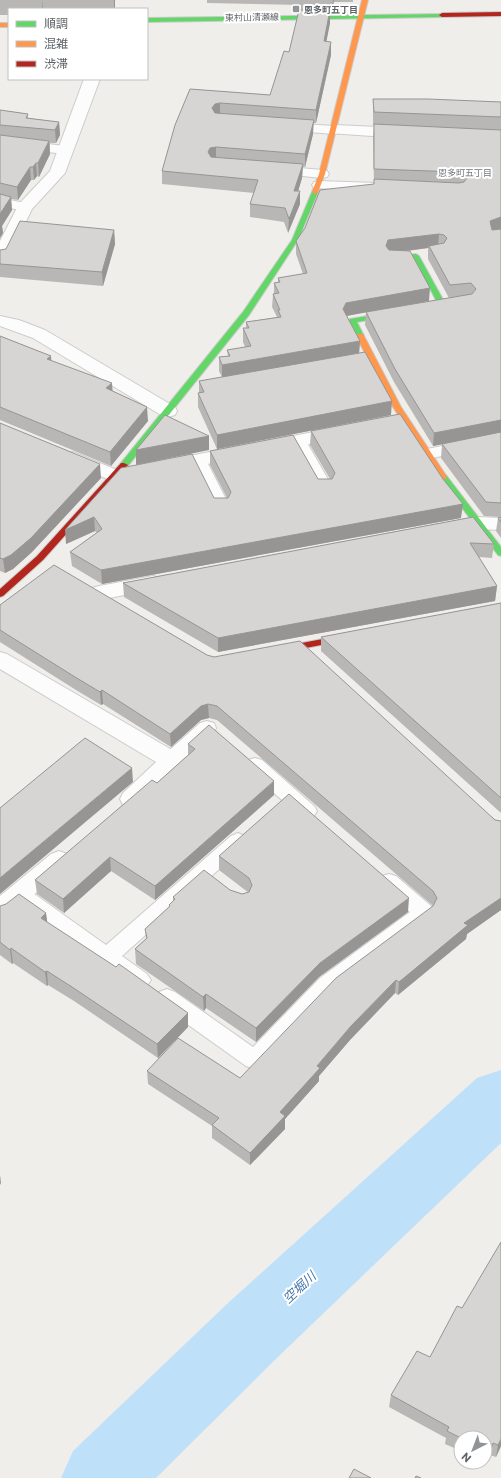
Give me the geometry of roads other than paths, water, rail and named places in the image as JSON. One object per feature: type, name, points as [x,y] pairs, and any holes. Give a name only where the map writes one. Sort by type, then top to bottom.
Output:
[{"type":"street","points":[[0,594],[43,560],[115,476],[246,313],[295,240],[320,179],[334,130],[365,0]]},
{"type":"street","name":"東村山清瀬線","points":[[148,20],[362,15],[501,14]]},
{"type":"street","points":[[1,254],[25,207],[57,174],[92,80]]},
{"type":"street","points":[[334,130],[413,133]]},
{"type":"street","points":[[395,258],[423,255],[449,304],[353,321],[363,360],[397,422],[428,454],[477,523],[501,553]]},
{"type":"street","points":[[0,321],[13,324],[38,334],[168,411]]},
{"type":"street","points":[[57,452],[115,476],[359,429]]},
{"type":"street","points":[[439,530],[477,523],[501,524]]},
{"type":"street","points":[[102,595],[169,580]]},
{"type":"street","points":[[266,653],[356,636]]},
{"type":"street","points":[[0,659],[171,760],[153,780],[116,812]]},
{"type":"street","points":[[0,910],[73,848]]},
{"type":"lane","points":[[273,126],[334,130]]},
{"type":"lane","points":[[0,143],[66,150]]},
{"type":"lane","points":[[262,169],[320,179],[388,188]]},
{"type":"lane","points":[[0,202],[25,207]]},
{"type":"lane","points":[[185,390],[209,387]]},
{"type":"lane","points":[[428,454],[501,439]]},
{"type":"lane","points":[[298,441],[324,488]]},
{"type":"lane","points":[[198,460],[222,506]]},
{"type":"lane","points":[[303,646],[320,662]]},
{"type":"lane","points":[[171,760],[209,726],[221,736]]},
{"type":"lane","points":[[244,756],[284,800],[319,821]]},
{"type":"lane","points":[[107,956],[210,876],[249,831]]},
{"type":"lane","points":[[19,894],[254,1060],[327,984],[424,912],[377,871]]},
{"type":"waterway","name":"空堀川","points":[[101,1478],[254,1329],[501,1099]]},
{"type":"place","name":"恩多町五丁目","points":[[296,9]]},
{"type":"district","name":"恩多町五丁目","points":[[465,172]]}]
